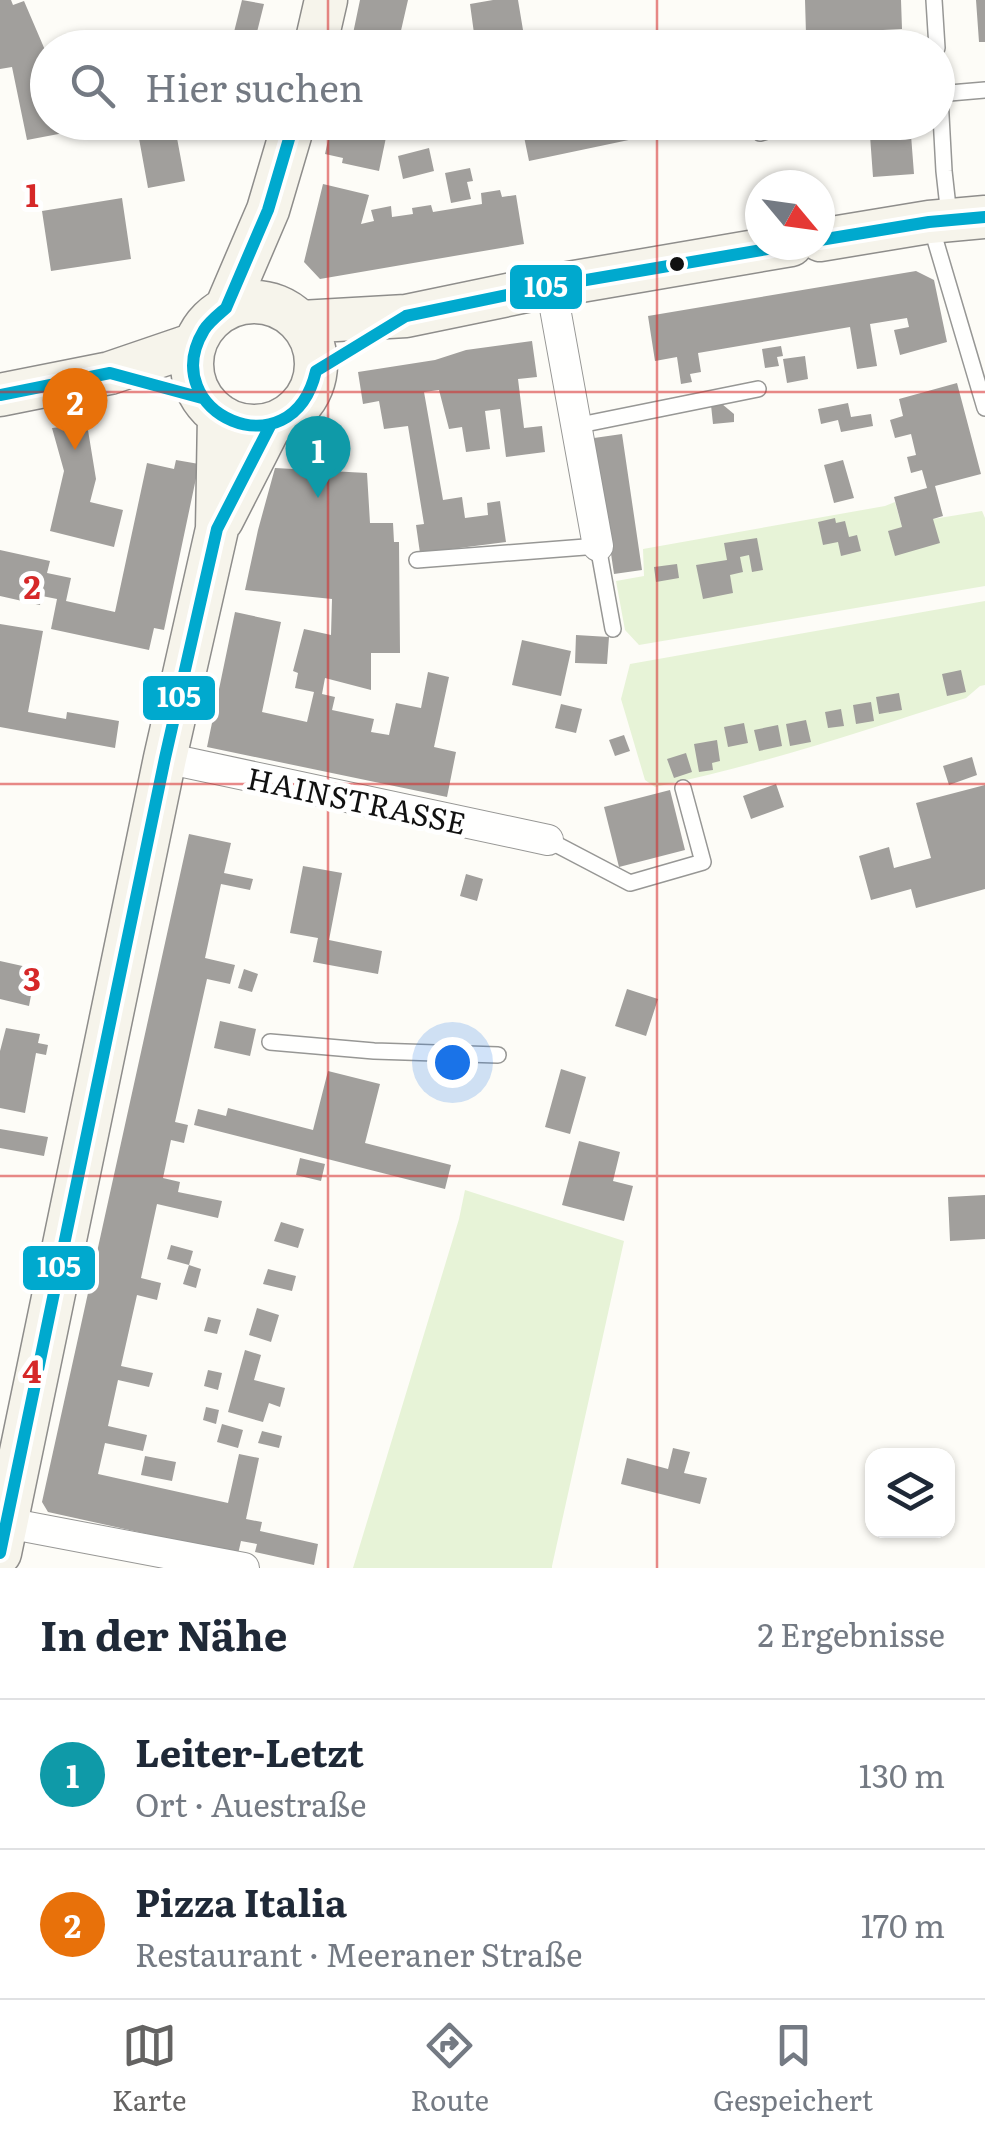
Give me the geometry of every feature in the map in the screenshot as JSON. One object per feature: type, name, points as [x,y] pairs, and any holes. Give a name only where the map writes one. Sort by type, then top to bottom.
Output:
[{"type":"street","points":[[319,30],[326,0]]},
{"type":"street","points":[[226,308],[268,210],[289,140]]},
{"type":"street","points":[[110,373],[210,406],[235,423],[271,424],[299,407],[314,384],[316,353],[311,337],[288,314],[268,210]]},
{"type":"street","points":[[835,238],[955,220]]},
{"type":"street","points":[[218,530],[210,406],[194,381],[192,362],[207,324],[226,308],[243,302],[288,314],[406,316],[745,253]]},
{"type":"street","points":[[551,286],[598,546]]},
{"type":"street","points":[[316,371],[406,316]]},
{"type":"street","points":[[0,395],[110,373],[196,344]]},
{"type":"street","points":[[244,1568],[4,1521],[165,758],[218,530],[271,424]]},
{"type":"street","name":"HAINSTRASSE","points":[[165,758],[548,840]]},
{"type":"lane","points":[[934,0],[936,30]]},
{"type":"lane","points":[[955,93],[985,90]]},
{"type":"lane","points":[[942,140],[985,408]]},
{"type":"lane","points":[[575,426],[758,390]]},
{"type":"lane","points":[[417,560],[598,546],[612,629]]},
{"type":"lane","points":[[548,840],[630,883],[703,862],[683,788]]},
{"type":"lane","points":[[270,1042],[374,1051],[498,1055]]},
{"type":"green space","points":[[895,502],[902,527],[982,511],[985,586],[639,645],[625,630],[616,581],[644,576],[643,549]]},
{"type":"green space","points":[[985,601],[985,685],[966,698],[734,768],[655,787],[645,780],[621,699],[630,664]]},
{"type":"green space","points":[[465,1190],[624,1241],[552,1568],[353,1568],[459,1219]]},
{"type":"building","points":[[0,0],[11,0],[13,5],[24,1],[36,30],[30,30],[30,139],[27,140],[12,67],[0,69]]},
{"type":"building","points":[[242,0],[264,4],[258,30],[234,30]]},
{"type":"building","points":[[360,0],[408,0],[401,30],[354,30]]},
{"type":"building","points":[[518,0],[523,30],[474,30],[470,4]]},
{"type":"building","points":[[805,0],[901,0],[902,29],[806,30]]},
{"type":"building","points":[[976,0],[985,0],[985,42],[979,42]]},
{"type":"building","points":[[139,140],[177,140],[185,181],[148,188]]},
{"type":"building","points":[[328,140],[385,140],[379,171],[342,163],[343,158],[325,154]]},
{"type":"building","points":[[525,140],[629,140],[529,161]]},
{"type":"building","points":[[870,140],[911,140],[914,174],[873,177]]},
{"type":"building","points":[[429,148],[434,171],[403,179],[398,156]]},
{"type":"building","points":[[470,168],[473,181],[467,182],[471,199],[451,203],[445,173]]},
{"type":"building","points":[[323,184],[369,195],[361,224],[374,221],[371,210],[391,206],[392,217],[413,214],[412,208],[431,205],[433,212],[482,204],[481,193],[500,190],[502,197],[516,195],[524,244],[320,279],[304,262]]},
{"type":"building","points":[[122,198],[131,259],[51,271],[42,211]]},
{"type":"building","points":[[916,271],[934,280],[947,342],[900,355],[894,330],[909,327],[907,318],[870,324],[877,366],[857,369],[850,327],[698,353],[701,372],[690,374],[692,382],[681,384],[677,357],[655,361],[648,316]]},
{"type":"building","points":[[532,341],[537,377],[518,379],[524,428],[542,426],[545,452],[506,457],[500,409],[485,411],[490,449],[466,452],[462,427],[449,429],[439,390],[424,392],[443,500],[462,497],[465,518],[488,515],[487,503],[500,501],[506,542],[420,553],[416,525],[424,524],[408,426],[384,429],[379,401],[363,404],[358,372]]},
{"type":"building","points":[[781,346],[779,366],[765,368],[762,349]]},
{"type":"building","points":[[805,356],[808,379],[787,383],[783,359]]},
{"type":"building","points":[[957,383],[981,474],[935,486],[943,516],[933,519],[940,543],[895,556],[888,531],[902,527],[894,497],[927,488],[922,470],[911,473],[907,457],[916,455],[911,434],[895,438],[890,420],[903,416],[899,399]]},
{"type":"building","points":[[848,403],[851,417],[871,414],[873,426],[841,432],[838,420],[821,424],[818,409]]},
{"type":"building","points":[[722,404],[734,414],[734,422],[713,424],[711,405]]},
{"type":"building","points":[[87,424],[96,479],[90,502],[123,510],[114,547],[50,531],[64,471],[52,428]]},
{"type":"building","points":[[622,434],[642,570],[614,574],[594,438]]},
{"type":"building","points":[[176,460],[199,464],[164,630],[154,628],[149,650],[51,629],[57,599],[42,596],[40,605],[0,596],[0,550],[50,561],[47,573],[71,578],[66,601],[115,612],[147,463],[174,469]]},
{"type":"building","points":[[843,460],[854,498],[834,503],[824,465]]},
{"type":"building","points":[[275,468],[367,473],[370,523],[393,523],[394,542],[399,542],[400,653],[371,653],[371,690],[325,678],[322,694],[335,697],[332,710],[374,719],[371,732],[389,735],[396,703],[421,708],[428,672],[449,677],[434,747],[456,752],[447,797],[207,747],[235,612],[281,622],[262,712],[307,722],[314,692],[295,688],[298,673],[293,671],[304,629],[331,635],[332,599],[245,590]]},
{"type":"building","points":[[835,518],[836,523],[845,521],[849,537],[857,535],[861,551],[841,556],[838,542],[823,545],[818,522]]},
{"type":"building","points":[[757,538],[763,570],[752,572],[749,555],[740,557],[743,572],[730,575],[733,593],[703,599],[696,565],[727,560],[724,543]]},
{"type":"building","points":[[677,564],[679,578],[656,582],[654,567]]},
{"type":"building","points":[[0,624],[43,631],[28,712],[66,719],[67,712],[119,721],[115,748],[0,727]]},
{"type":"building","points":[[576,635],[609,637],[607,664],[575,663]]},
{"type":"building","points":[[522,640],[571,651],[561,696],[512,685]]},
{"type":"building","points":[[961,670],[966,692],[947,696],[942,674]]},
{"type":"building","points":[[899,693],[902,710],[879,714],[876,697]]},
{"type":"building","points":[[871,702],[874,721],[856,724],[853,705]]},
{"type":"building","points":[[561,704],[582,709],[576,733],[555,728]]},
{"type":"building","points":[[841,709],[844,726],[828,728],[825,712]]},
{"type":"building","points":[[806,720],[811,742],[790,746],[786,724]]},
{"type":"building","points":[[744,723],[748,743],[728,747],[724,727]]},
{"type":"building","points":[[778,725],[782,746],[759,751],[754,730]]},
{"type":"building","points":[[624,735],[630,751],[615,756],[609,740]]},
{"type":"building","points":[[717,740],[720,761],[712,763],[713,770],[699,772],[694,744]]},
{"type":"building","points":[[686,753],[692,772],[674,778],[667,759]]},
{"type":"building","points":[[972,757],[977,775],[949,785],[943,766]]},
{"type":"building","points":[[776,784],[784,807],[751,819],[743,796]]},
{"type":"building","points":[[985,785],[985,889],[916,908],[911,889],[871,900],[859,856],[889,847],[894,868],[931,858],[916,803]]},
{"type":"building","points":[[670,790],[685,850],[619,867],[604,807]]},
{"type":"building","points":[[189,834],[231,843],[224,873],[253,879],[250,890],[221,884],[205,958],[235,965],[230,984],[207,979],[175,1122],[188,1125],[184,1143],[171,1140],[163,1178],[180,1182],[178,1192],[222,1201],[218,1218],[157,1204],[141,1278],[161,1283],[157,1300],[137,1295],[121,1366],[153,1373],[149,1387],[118,1380],[108,1426],[147,1435],[143,1451],[105,1443],[98,1474],[228,1503],[239,1454],[259,1458],[246,1519],[262,1522],[260,1531],[318,1544],[314,1565],[255,1552],[257,1544],[241,1541],[238,1554],[48,1512],[42,1502]]},
{"type":"building","points":[[303,866],[342,873],[329,940],[382,951],[378,974],[313,962],[318,938],[290,933]]},
{"type":"building","points":[[466,874],[483,879],[477,901],[460,896]]},
{"type":"building","points":[[0,961],[36,969],[29,1006],[0,999]]},
{"type":"building","points":[[244,969],[258,974],[252,992],[238,988]]},
{"type":"building","points":[[627,989],[658,999],[646,1036],[615,1026]]},
{"type":"building","points":[[220,1021],[256,1029],[250,1056],[214,1048]]},
{"type":"building","points":[[6,1028],[40,1034],[38,1043],[48,1045],[46,1055],[36,1053],[25,1113],[0,1108],[0,1051]]},
{"type":"building","points":[[561,1069],[586,1077],[570,1134],[545,1127]]},
{"type":"building","points":[[328,1071],[380,1084],[365,1143],[451,1165],[445,1189],[194,1125],[198,1109],[226,1116],[228,1108],[313,1130]]},
{"type":"building","points":[[0,1129],[48,1137],[44,1156],[0,1148]]},
{"type":"building","points":[[579,1141],[620,1152],[613,1181],[633,1186],[624,1221],[562,1205]]},
{"type":"building","points":[[300,1158],[325,1164],[321,1181],[296,1175]]},
{"type":"building","points":[[985,1195],[985,1239],[950,1241],[948,1197]]},
{"type":"building","points":[[281,1222],[304,1229],[298,1248],[274,1241]]},
{"type":"building","points":[[171,1245],[193,1251],[189,1265],[167,1259]]},
{"type":"building","points":[[189,1265],[201,1269],[196,1288],[183,1284]]},
{"type":"building","points":[[268,1269],[296,1276],[292,1291],[263,1284]]},
{"type":"building","points":[[257,1308],[279,1315],[271,1342],[249,1335]]},
{"type":"building","points":[[208,1317],[221,1320],[217,1334],[204,1331]]},
{"type":"building","points":[[245,1350],[261,1355],[254,1380],[285,1388],[280,1407],[269,1403],[263,1422],[228,1412]]},
{"type":"building","points":[[208,1370],[222,1373],[218,1390],[204,1386]]},
{"type":"building","points":[[206,1407],[219,1410],[216,1424],[203,1420]]},
{"type":"building","points":[[222,1424],[243,1430],[238,1448],[217,1442]]},
{"type":"building","points":[[262,1431],[282,1436],[279,1448],[258,1443]]},
{"type":"building","points":[[673,1448],[690,1452],[684,1473],[707,1478],[700,1504],[621,1484],[627,1458],[668,1469]]},
{"type":"building","points":[[145,1456],[176,1462],[172,1481],[141,1475]]},
{"type":"transit line","name":"105","points":[[226,308],[268,210],[289,140]]},
{"type":"transit line","name":"105","points":[[835,238],[985,217]]},
{"type":"transit line","name":"105","points":[[316,371],[406,316],[745,253]]},
{"type":"transit line","name":"105","points":[[226,308],[204,330],[193,360],[197,386],[211,407],[232,421],[257,426],[281,420],[302,403],[316,371]]},
{"type":"transit line","name":"105","points":[[0,395],[110,373],[202,398]]},
{"type":"transit line","name":"105","points":[[0,1553],[165,758],[217,529],[271,424]]},
{"type":"place","name":"Pizza Italia","points":[[75,450]]},
{"type":"place","name":"Leiter-Letzt","points":[[318,498]]}]
